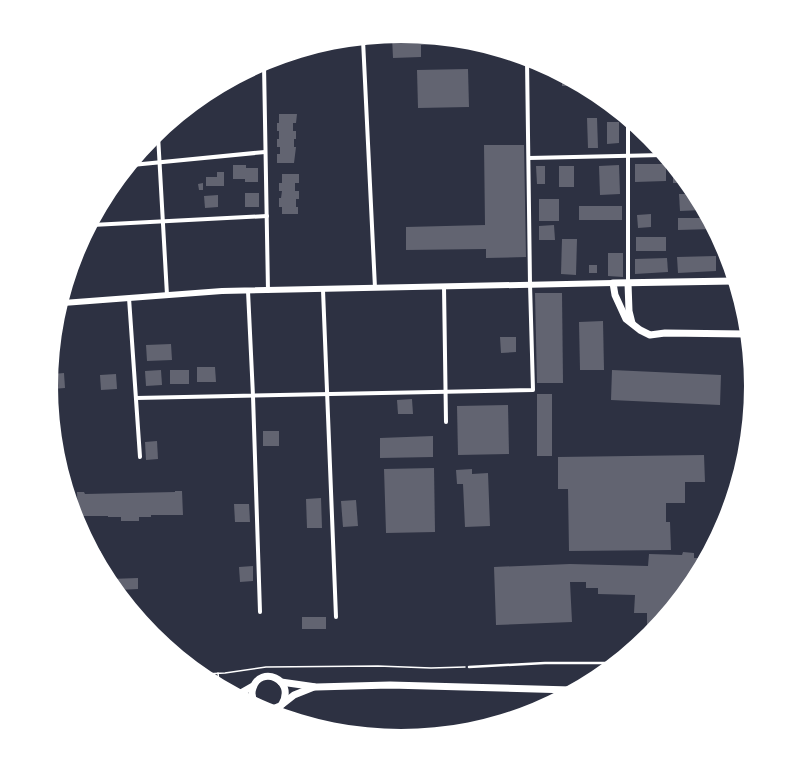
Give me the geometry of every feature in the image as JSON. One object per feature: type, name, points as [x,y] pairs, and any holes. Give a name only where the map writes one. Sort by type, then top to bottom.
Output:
[{"type":"main road","points":[[727,280],[613,283],[615,295],[626,319],[633,326],[650,335],[665,333],[741,334]]},
{"type":"main road","points":[[628,283],[629,311],[633,326]]},
{"type":"main road","points":[[244,691],[266,676],[277,678],[282,682],[316,687],[390,685],[561,690]]},
{"type":"main road","points":[[280,707],[285,699],[286,693],[282,682]]},
{"type":"main road","points":[[252,695],[253,686]]},
{"type":"main road","points":[[280,707],[294,695],[316,687]]},
{"type":"street","points":[[363,45],[375,288]]},
{"type":"street","points":[[136,398],[533,390],[527,67]]},
{"type":"street","points":[[264,72],[268,291]]},
{"type":"street","points":[[628,128],[628,283]]},
{"type":"street","points":[[159,143],[167,295]]},
{"type":"street","points":[[140,164],[265,152]]},
{"type":"street","points":[[528,158],[656,156]]},
{"type":"street","points":[[99,225],[267,216]]},
{"type":"street","points":[[69,303],[167,295],[248,291],[613,283]]},
{"type":"street","points":[[444,287],[446,422]]},
{"type":"street","points":[[323,290],[336,617]]},
{"type":"street","points":[[248,291],[260,612]]},
{"type":"street","points":[[130,298],[140,456]]},
{"type":"lane","points":[[469,667],[545,663],[603,663]]},
{"type":"path","points":[[215,673],[266,666],[469,667]]},
{"type":"building","points":[[392,43],[430,45],[421,45],[421,57],[393,58]]},
{"type":"building","points":[[468,69],[469,107],[418,108],[417,70]]},
{"type":"building","points":[[279,114],[297,114],[296,123],[293,123],[293,131],[296,131],[296,139],[294,139],[294,147],[296,147],[294,163],[277,163],[277,154],[280,154],[280,147],[277,147],[277,139],[279,139],[277,123],[279,123]]},
{"type":"building","points":[[587,118],[597,118],[598,148],[588,148]]},
{"type":"building","points":[[607,122],[619,122],[619,143],[607,144]]},
{"type":"building","points":[[484,145],[524,145],[526,257],[486,258],[486,249],[406,250],[406,227],[485,225]]},
{"type":"building","points":[[635,164],[663,164],[666,168],[666,181],[635,182]]},
{"type":"building","points":[[233,165],[246,165],[246,168],[258,168],[258,182],[245,182],[245,179],[233,179]]},
{"type":"building","points":[[619,165],[620,194],[600,195],[599,166]]},
{"type":"building","points":[[536,166],[545,166],[545,184],[537,184]]},
{"type":"building","points":[[559,166],[574,166],[574,187],[559,187]]},
{"type":"building","points":[[217,172],[224,172],[224,186],[206,186],[206,177],[217,177]]},
{"type":"building","points":[[282,174],[299,174],[299,183],[295,183],[295,191],[299,191],[299,199],[296,199],[298,214],[282,214],[282,207],[279,207],[279,198],[281,198],[282,191],[279,191],[279,183],[282,183]]},
{"type":"building","points":[[673,176],[678,183],[673,183]]},
{"type":"building","points":[[203,183],[203,190],[199,190],[198,184]]},
{"type":"building","points":[[245,193],[259,193],[259,207],[245,207]]},
{"type":"building","points":[[679,194],[686,194],[696,210],[680,211]]},
{"type":"building","points":[[218,195],[218,207],[205,208],[204,196]]},
{"type":"building","points":[[539,199],[559,199],[559,221],[539,221]]},
{"type":"building","points":[[579,206],[622,206],[622,220],[579,220]]},
{"type":"building","points":[[651,214],[651,227],[638,228],[637,215]]},
{"type":"building","points":[[678,218],[701,218],[706,229],[678,230]]},
{"type":"building","points":[[554,225],[555,240],[539,240],[539,226]]},
{"type":"building","points":[[636,237],[666,237],[666,251],[636,251]]},
{"type":"building","points":[[562,239],[577,239],[576,275],[561,274]]},
{"type":"building","points":[[608,253],[623,253],[623,277],[608,276]]},
{"type":"building","points":[[716,256],[716,271],[678,273],[677,257]]},
{"type":"building","points":[[667,258],[668,272],[635,274],[635,259]]},
{"type":"building","points":[[589,265],[597,265],[597,273],[589,273]]},
{"type":"building","points":[[535,293],[562,293],[563,383],[537,383]]},
{"type":"building","points":[[603,321],[604,370],[580,370],[579,322]]},
{"type":"building","points":[[500,337],[516,337],[516,352],[501,353]]},
{"type":"building","points":[[171,344],[172,360],[147,361],[146,345]]},
{"type":"building","points":[[197,367],[215,367],[216,382],[197,382]]},
{"type":"building","points":[[161,370],[162,385],[146,386],[145,371]]},
{"type":"building","points":[[170,370],[189,370],[189,384],[170,384]]},
{"type":"building","points":[[612,370],[721,375],[720,405],[611,400]]},
{"type":"building","points":[[59,373],[64,373],[65,388],[58,389]]},
{"type":"building","points":[[116,374],[117,389],[101,390],[100,375]]},
{"type":"building","points":[[537,394],[552,394],[552,456],[537,456]]},
{"type":"building","points":[[412,399],[413,414],[398,414],[397,400]]},
{"type":"building","points":[[508,405],[509,454],[458,455],[457,406]]},
{"type":"building","points":[[263,431],[279,431],[279,446],[263,446]]},
{"type":"building","points":[[433,436],[433,457],[380,458],[380,438]]},
{"type":"building","points":[[157,441],[158,459],[146,460],[145,442]]},
{"type":"building","points":[[704,455],[705,482],[685,482],[685,503],[666,503],[666,522],[670,522],[671,550],[569,551],[568,489],[558,489],[558,457]]},
{"type":"building","points":[[434,468],[435,532],[386,533],[384,469]]},
{"type":"building","points":[[472,469],[472,474],[488,473],[490,526],[465,527],[463,484],[457,484],[456,470]]},
{"type":"building","points":[[182,491],[183,515],[151,515],[151,517],[139,517],[139,521],[121,521],[121,517],[85,516],[77,492],[84,492],[85,494]]},
{"type":"building","points":[[321,498],[322,528],[307,528],[306,499]]},
{"type":"building","points":[[356,500],[358,526],[343,527],[341,501]]},
{"type":"building","points":[[234,504],[249,504],[250,522],[235,522]]},
{"type":"building","points":[[683,552],[694,553],[694,558],[699,558],[674,595],[647,626],[647,613],[634,613],[635,595],[598,594],[598,588],[586,588],[586,582],[570,582],[572,622],[496,625],[494,567],[570,564],[648,566],[649,554],[682,555]]},
{"type":"building","points":[[253,566],[253,581],[240,582],[239,567]]},
{"type":"building","points":[[138,578],[138,589],[125,590],[117,579]]},
{"type":"building","points":[[302,617],[326,617],[326,629],[302,629]]}]
